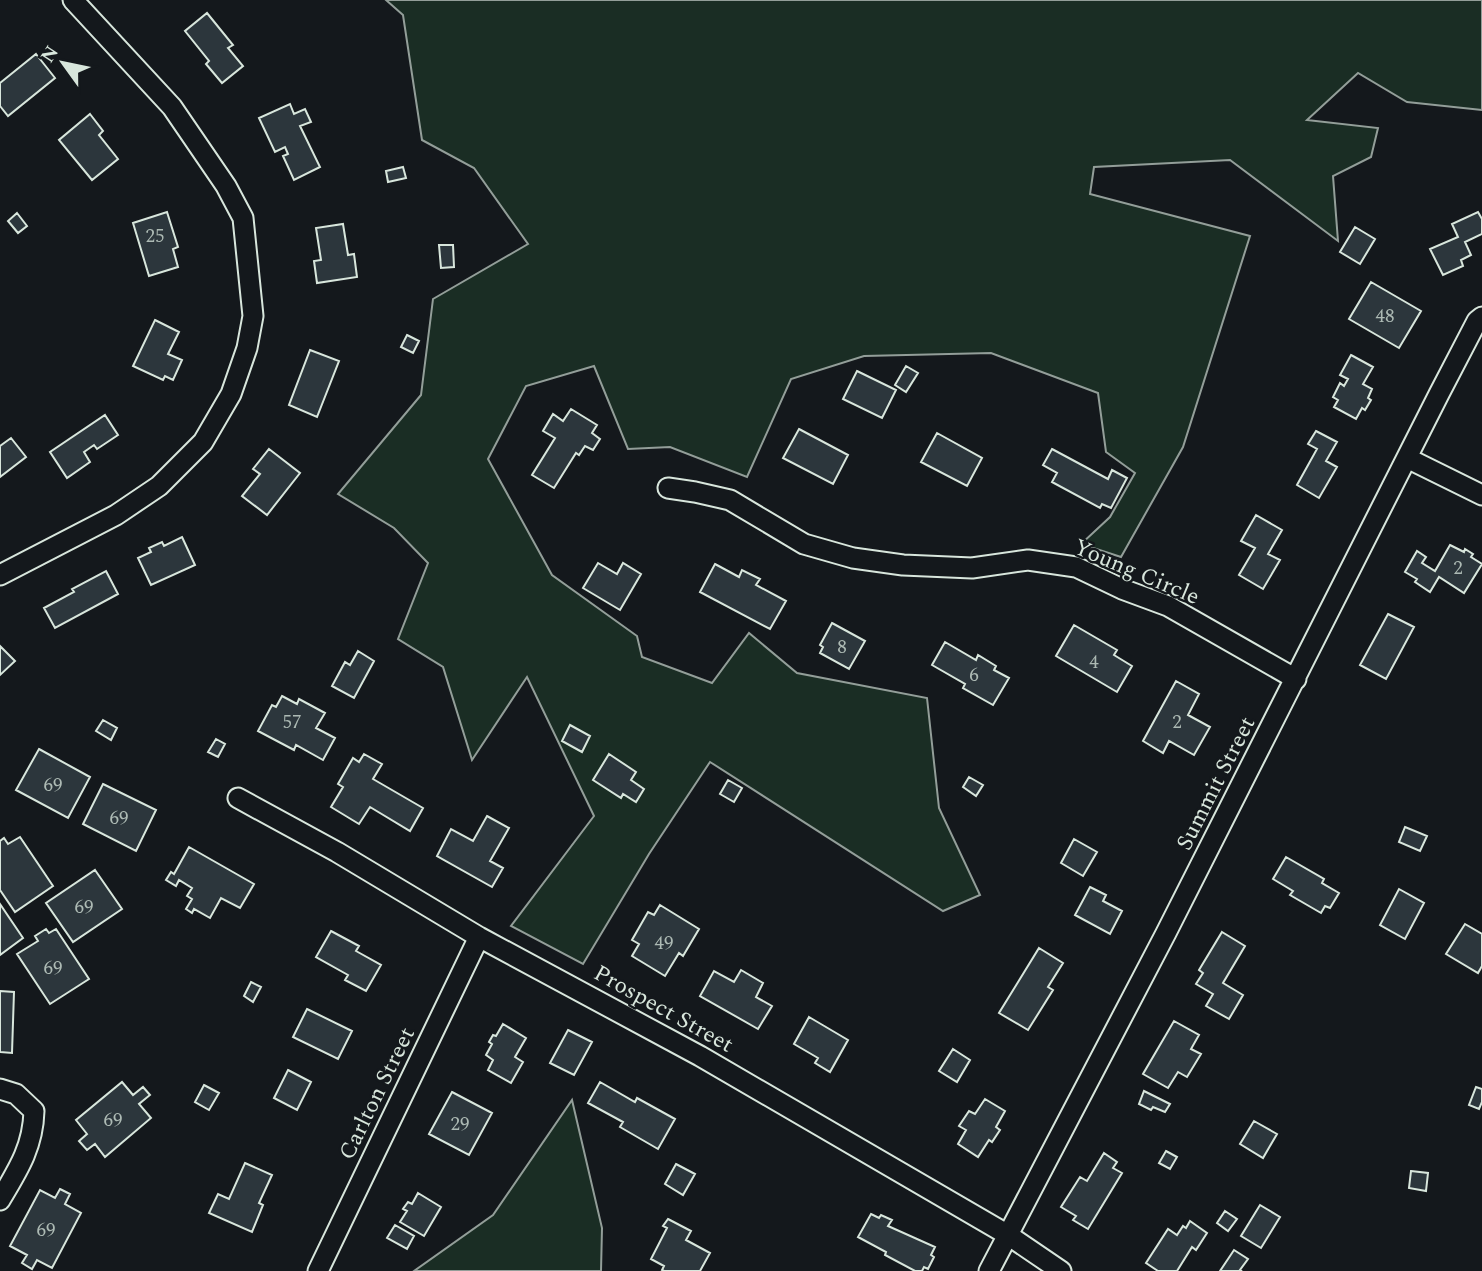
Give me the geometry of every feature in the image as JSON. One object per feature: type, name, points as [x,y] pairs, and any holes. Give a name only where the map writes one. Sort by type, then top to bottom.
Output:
[{"type":"street","points":[[0,575],[116,515],[159,486],[203,442],[231,394],[247,348],[253,316],[243,218],[226,186],[172,107],[73,0]]},
{"type":"street","name":"Summit Street","points":[[989,1271],[1482,317]]},
{"type":"street","points":[[1407,458],[1482,495]]},
{"type":"street","name":"Young Circle","points":[[668,488],[730,500],[804,544],[853,558],[903,565],[972,568],[1028,560],[1076,567],[1122,589],[1168,606],[1296,679]]},
{"type":"street","name":"Prospect Street","points":[[238,798],[337,852],[479,937],[700,1056],[1008,1235],[1061,1271]]},
{"type":"street","name":"Carlton Street","points":[[318,1271],[479,937]]},
{"type":"street","points":[[0,1089],[16,1094],[33,1111],[33,1134],[24,1157],[0,1200]]},
{"type":"green space","points":[[386,0],[1482,0],[1482,110],[1407,102],[1358,73],[1307,120],[1378,128],[1371,157],[1333,176],[1338,241],[1230,160],[1094,167],[1090,194],[1250,236],[1183,447],[1121,557],[1081,544],[1110,517],[1135,473],[1106,452],[1098,393],[991,353],[864,356],[791,379],[747,477],[670,447],[628,449],[594,366],[526,386],[488,459],[552,575],[637,636],[642,657],[712,683],[749,633],[797,673],[927,698],[939,808],[980,895],[943,911],[710,762],[649,854],[583,964],[511,926],[594,816],[527,677],[472,760],[443,667],[398,639],[428,563],[394,528],[338,494],[421,395],[433,299],[528,244],[474,168],[422,140],[403,15]]},
{"type":"green space","points":[[572,1100],[602,1228],[601,1271],[414,1271],[493,1215]]},
{"type":"building","points":[[207,13],[233,45],[228,48],[243,66],[222,83],[206,64],[209,61],[185,31]]},
{"type":"building","points":[[36,54],[55,78],[8,116],[0,106],[0,83]]},
{"type":"building","points":[[290,104],[294,114],[305,109],[311,122],[300,126],[320,167],[294,180],[283,156],[288,154],[285,147],[275,152],[259,118]]},
{"type":"building","points":[[90,114],[103,131],[99,135],[118,159],[92,180],[59,140]]},
{"type":"building","points":[[403,167],[406,178],[388,182],[386,171]]},
{"type":"building","points":[[167,212],[178,247],[173,249],[178,267],[149,276],[133,223]]},
{"type":"building","points":[[1478,212],[1482,219],[1482,234],[1465,242],[1471,255],[1461,260],[1463,266],[1443,275],[1430,249],[1458,237],[1452,224]]},
{"type":"building","points":[[17,213],[27,226],[18,233],[8,221]]},
{"type":"building","points":[[343,224],[348,255],[354,254],[357,277],[317,283],[314,261],[321,260],[316,228]]},
{"type":"building","points":[[1355,227],[1375,239],[1360,264],[1340,252]]},
{"type":"building","points":[[439,245],[453,245],[454,267],[441,268]]},
{"type":"building","points":[[1371,282],[1421,311],[1399,348],[1349,319]]},
{"type":"building","points":[[155,320],[179,332],[168,354],[182,360],[173,380],[165,376],[163,380],[133,366]]},
{"type":"building","points":[[407,335],[419,341],[413,353],[401,347]]},
{"type":"building","points":[[310,350],[339,361],[317,417],[289,405]]},
{"type":"building","points":[[1351,355],[1373,367],[1363,384],[1372,389],[1368,398],[1371,400],[1365,410],[1362,408],[1356,419],[1334,407],[1338,400],[1333,397],[1340,383],[1344,386],[1348,379],[1340,375]]},
{"type":"building","points":[[906,366],[918,373],[906,392],[895,385]]},
{"type":"building","points":[[857,371],[896,390],[882,418],[843,399]]},
{"type":"building","points":[[571,409],[597,425],[592,433],[600,439],[593,450],[585,446],[579,455],[576,453],[554,488],[532,475],[555,438],[543,431],[553,414],[563,421]]},
{"type":"building","points":[[105,415],[118,435],[97,449],[94,445],[84,452],[90,462],[67,478],[50,452]]},
{"type":"building","points":[[799,429],[848,455],[833,484],[783,458]]},
{"type":"building","points":[[1316,431],[1337,442],[1326,461],[1337,467],[1319,498],[1297,485],[1317,449],[1308,444]]},
{"type":"building","points":[[937,433],[982,458],[967,486],[921,462]]},
{"type":"building","points":[[11,438],[26,457],[0,477],[0,446]]},
{"type":"building","points":[[269,449],[300,473],[267,515],[242,496],[260,474],[253,469]]},
{"type":"building","points":[[1052,449],[1108,479],[1112,470],[1127,478],[1111,508],[1102,504],[1100,508],[1052,482],[1057,473],[1043,465]]},
{"type":"building","points":[[1256,515],[1282,530],[1268,554],[1280,560],[1263,589],[1239,575],[1255,548],[1241,541]]},
{"type":"building","points":[[182,537],[195,565],[151,585],[138,558],[151,552],[149,548],[162,542],[164,546]]},
{"type":"building","points":[[1450,545],[1464,552],[1465,549],[1482,564],[1464,593],[1439,577],[1430,592],[1405,572],[1417,551],[1426,557],[1422,563],[1435,571]]},
{"type":"building","points":[[598,563],[617,574],[623,563],[641,574],[620,610],[583,588]]},
{"type":"building","points":[[715,564],[739,577],[742,570],[760,579],[756,585],[786,601],[770,629],[700,592]]},
{"type":"building","points":[[106,571],[118,594],[55,628],[44,608]]},
{"type":"building","points":[[1388,614],[1414,627],[1386,679],[1360,665]]},
{"type":"building","points":[[832,623],[865,641],[849,669],[820,653],[823,647],[820,645]]},
{"type":"building","points":[[1074,625],[1117,650],[1114,655],[1132,666],[1117,692],[1056,656]]},
{"type":"building","points":[[945,642],[976,660],[978,655],[996,666],[994,670],[1009,678],[993,705],[963,688],[965,684],[932,665]]},
{"type":"building","points":[[0,646],[15,661],[0,675]]},
{"type":"building","points":[[358,651],[374,661],[354,698],[332,686],[345,662],[350,665]]},
{"type":"building","points":[[1176,681],[1199,694],[1188,715],[1210,727],[1194,755],[1169,741],[1163,753],[1143,741]]},
{"type":"building","points":[[282,696],[297,704],[299,699],[325,713],[316,728],[335,738],[323,760],[296,745],[294,750],[258,731],[272,705],[276,707]]},
{"type":"building","points":[[103,720],[117,728],[111,740],[96,731]]},
{"type":"building","points":[[570,725],[590,736],[582,752],[562,741]]},
{"type":"building","points":[[216,739],[225,744],[218,757],[208,752]]},
{"type":"building","points":[[39,749],[90,777],[68,818],[16,790]]},
{"type":"building","points":[[364,754],[382,764],[373,779],[423,808],[410,831],[370,807],[359,824],[331,807],[343,787],[338,784],[353,758],[359,762]]},
{"type":"building","points":[[609,754],[636,772],[631,780],[644,789],[636,802],[623,794],[621,798],[593,780]]},
{"type":"building","points":[[969,777],[983,785],[976,796],[963,787]]},
{"type":"building","points":[[728,780],[742,788],[734,802],[720,794]]},
{"type":"building","points":[[103,784],[156,810],[136,851],[83,824]]},
{"type":"building","points":[[487,816],[509,828],[490,861],[503,868],[492,887],[437,856],[451,829],[473,841]]},
{"type":"building","points":[[1405,827],[1427,836],[1420,851],[1399,842]]},
{"type":"building","points":[[20,837],[53,886],[15,912],[0,890],[0,841],[4,838],[8,844]]},
{"type":"building","points":[[1074,839],[1097,852],[1083,876],[1061,863]]},
{"type":"building","points":[[189,847],[254,884],[240,908],[221,898],[210,918],[194,909],[192,913],[186,909],[192,899],[187,896],[192,888],[179,880],[176,886],[166,880],[171,872],[174,874]]},
{"type":"building","points":[[1286,857],[1324,879],[1322,883],[1339,893],[1330,908],[1325,906],[1321,913],[1290,895],[1293,891],[1273,879]]},
{"type":"building","points":[[95,870],[122,909],[73,942],[46,903]]},
{"type":"building","points":[[1090,887],[1106,895],[1103,901],[1122,911],[1110,934],[1075,915]]},
{"type":"building","points":[[1399,889],[1424,903],[1405,939],[1380,925]]},
{"type":"building","points":[[0,904],[23,938],[0,955]]},
{"type":"building","points":[[660,905],[699,929],[683,956],[679,953],[665,976],[632,956],[639,944],[632,940],[648,912],[654,915]]},
{"type":"building","points":[[1465,924],[1482,934],[1482,966],[1478,973],[1446,954]]},
{"type":"building","points":[[46,929],[49,933],[56,929],[89,979],[50,1004],[17,954],[38,941],[35,936]]},
{"type":"building","points":[[331,931],[359,946],[356,951],[381,965],[366,991],[345,980],[348,975],[316,957]]},
{"type":"building","points":[[1222,932],[1245,946],[1223,983],[1243,995],[1229,1019],[1206,1006],[1213,994],[1196,984],[1203,973],[1199,970]]},
{"type":"building","points":[[1039,948],[1063,963],[1048,987],[1053,990],[1028,1030],[999,1013]]},
{"type":"building","points":[[741,970],[763,983],[756,997],[772,1006],[758,1029],[700,996],[714,971],[734,982]]},
{"type":"building","points":[[251,982],[261,987],[253,1002],[244,996]]},
{"type":"building","points":[[0,991],[14,992],[12,1053],[0,1052]]},
{"type":"building","points":[[307,1009],[352,1031],[338,1059],[293,1037]]},
{"type":"building","points":[[809,1017],[848,1040],[830,1072],[815,1063],[818,1058],[794,1044]]},
{"type":"building","points":[[1174,1021],[1199,1035],[1191,1049],[1201,1054],[1187,1077],[1178,1072],[1168,1088],[1143,1074]]},
{"type":"building","points":[[503,1024],[526,1038],[515,1057],[523,1062],[511,1083],[488,1070],[493,1060],[486,1055],[492,1044],[489,1042]]},
{"type":"building","points":[[568,1030],[592,1042],[574,1075],[550,1063]]},
{"type":"building","points":[[953,1049],[970,1060],[957,1082],[939,1071]]},
{"type":"building","points":[[288,1070],[311,1082],[297,1110],[274,1098]]},
{"type":"building","points":[[122,1082],[133,1095],[143,1087],[150,1095],[139,1104],[151,1118],[105,1157],[95,1144],[87,1150],[79,1141],[87,1134],[76,1120]]},
{"type":"building","points":[[600,1082],[635,1102],[637,1098],[675,1119],[658,1149],[620,1127],[623,1122],[588,1103]]},
{"type":"building","points":[[204,1085],[219,1093],[209,1110],[195,1102]]},
{"type":"building","points":[[1476,1087],[1482,1089],[1479,1109],[1469,1105]]},
{"type":"building","points":[[1144,1091],[1170,1104],[1165,1112],[1153,1107],[1151,1110],[1139,1104]]},
{"type":"building","points":[[452,1092],[492,1113],[469,1155],[429,1134]]},
{"type":"building","points":[[985,1099],[1005,1111],[996,1127],[1000,1130],[992,1142],[989,1140],[978,1157],[958,1144],[966,1130],[959,1126],[969,1111],[975,1114]]},
{"type":"building","points":[[1254,1121],[1277,1134],[1263,1158],[1240,1144]]},
{"type":"building","points":[[1166,1151],[1177,1157],[1170,1169],[1159,1163]]},
{"type":"building","points":[[1104,1153],[1117,1162],[1113,1168],[1122,1173],[1088,1229],[1073,1220],[1076,1216],[1061,1207],[1080,1177],[1087,1181]]},
{"type":"building","points":[[245,1163],[272,1175],[259,1203],[263,1205],[252,1232],[209,1213],[218,1194],[229,1199]]},
{"type":"building","points":[[676,1164],[695,1174],[683,1195],[665,1184]]},
{"type":"building","points":[[1411,1171],[1428,1173],[1426,1191],[1409,1188]]},
{"type":"building","points":[[60,1189],[70,1194],[65,1204],[81,1213],[52,1268],[37,1260],[32,1269],[22,1263],[27,1255],[10,1246],[40,1190],[55,1198]]},
{"type":"building","points":[[418,1193],[441,1207],[424,1236],[400,1222],[407,1211],[403,1209],[408,1202],[412,1204]]},
{"type":"building","points":[[1260,1205],[1280,1217],[1261,1248],[1241,1236]]},
{"type":"building","points":[[1225,1211],[1237,1219],[1228,1231],[1217,1223]]},
{"type":"building","points":[[871,1214],[892,1220],[888,1226],[935,1247],[928,1269],[924,1267],[922,1271],[915,1271],[858,1237]]},
{"type":"building","points":[[668,1219],[691,1231],[686,1240],[710,1253],[700,1271],[664,1271],[664,1266],[651,1259],[667,1228],[663,1226]]},
{"type":"building","points":[[1190,1221],[1207,1233],[1196,1250],[1192,1247],[1177,1271],[1158,1271],[1146,1263],[1168,1229],[1177,1235]]},
{"type":"building","points":[[395,1225],[414,1236],[407,1249],[387,1238]]},
{"type":"building","points":[[1234,1250],[1248,1259],[1240,1270],[1242,1271],[1220,1271]]}]
